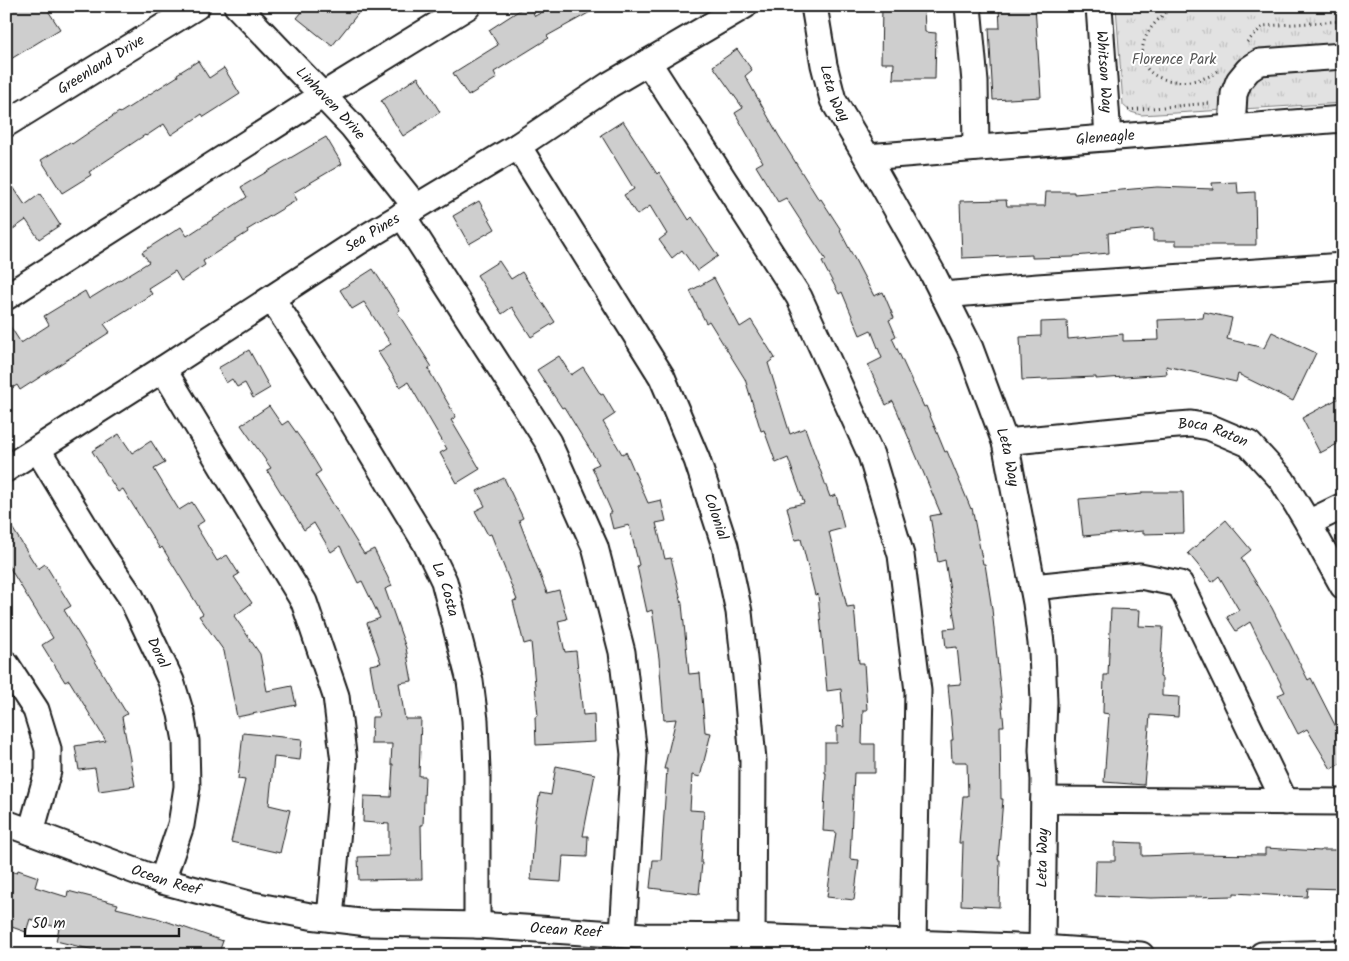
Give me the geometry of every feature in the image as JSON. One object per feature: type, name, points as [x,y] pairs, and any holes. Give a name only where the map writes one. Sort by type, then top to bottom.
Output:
[{"type":"street","name":"Greenland Drive","points":[[6,124],[197,6]]},
{"type":"street","name":"Linhaven Drive","points":[[237,6],[352,126],[409,211],[548,442],[595,547],[622,652],[634,754],[623,934]]},
{"type":"street","points":[[6,297],[323,94],[468,6]]},
{"type":"street","name":"Sea Pines","points":[[6,469],[164,369],[358,242],[518,146],[608,85],[744,6]]},
{"type":"street","name":"Leta Way","points":[[814,6],[824,65],[833,100],[867,157],[970,348],[1005,442],[1033,587],[1042,651],[1044,702],[1042,750],[1044,800],[1042,948]]},
{"type":"street","points":[[968,6],[975,82],[976,148]]},
{"type":"street","name":"Whitson Way","points":[[1099,6],[1108,137]]},
{"type":"street","points":[[1232,128],[1234,94],[1239,81],[1248,70],[1260,62],[1343,56]]},
{"type":"street","points":[[648,62],[799,297],[871,455],[901,555],[918,691],[913,943]]},
{"type":"street","name":"Gleneagle","points":[[867,157],[1343,119]]},
{"type":"street","name":"Colonial","points":[[518,146],[662,377],[697,460],[725,546],[738,612],[746,676],[751,742],[752,937]]},
{"type":"street","points":[[943,295],[1343,266]]},
{"type":"street","name":"La Costa","points":[[272,299],[345,410],[425,542],[444,581],[470,681],[475,720],[477,771],[477,925]]},
{"type":"street","points":[[164,369],[304,602],[336,696],[344,762],[330,918]]},
{"type":"street","name":"Boca Raton","points":[[1005,442],[1191,424],[1210,427],[1249,444],[1282,480],[1343,586]]},
{"type":"street","name":"Doral","points":[[38,450],[101,553],[131,597],[171,681],[181,714],[186,741],[186,787],[181,824],[162,882]]},
{"type":"street","points":[[1308,523],[1343,506]]},
{"type":"street","points":[[1033,587],[1140,576],[1180,584],[1285,802]]},
{"type":"street","points":[[6,664],[36,710],[48,749],[48,771],[31,832]]},
{"type":"street","points":[[1044,800],[1343,802]]},
{"type":"street","name":"Ocean Reef","points":[[6,823],[162,882],[253,905],[368,923],[477,925],[623,934],[1042,948],[1141,955]]},
{"type":"street","points":[[1262,955],[1343,953]]},
{"type":"path","points":[[1173,6],[1146,36],[1142,56],[1147,69],[1169,81],[1181,83],[1197,81],[1220,70]]},
{"type":"path","points":[[1245,45],[1264,26],[1343,21]]},
{"type":"path","points":[[1124,110],[1233,101]]},
{"type":"green space","name":"Florence Park","points":[[1116,6],[1343,6],[1343,103],[1141,115],[1131,112],[1123,105]]},
{"type":"building","points":[[6,6],[45,6],[60,29],[6,62]]},
{"type":"building","points":[[307,6],[364,6],[332,46],[297,18]]},
{"type":"building","points":[[526,6],[529,6],[535,16],[553,6],[601,6],[547,36],[549,38],[494,72],[497,78],[468,96],[453,73],[498,45],[489,30]]},
{"type":"building","points":[[882,6],[924,6],[925,32],[936,33],[935,79],[893,79],[894,63],[881,63]]},
{"type":"building","points":[[999,6],[1035,6],[1041,97],[993,100],[989,28],[1000,28]]},
{"type":"building","points":[[737,49],[752,70],[745,76],[779,136],[819,200],[821,199],[841,230],[874,296],[883,292],[894,318],[889,320],[896,336],[892,338],[924,407],[926,406],[945,452],[947,451],[972,508],[983,564],[985,564],[992,609],[1004,726],[1000,726],[1001,799],[1003,799],[998,860],[1000,860],[999,907],[961,905],[963,843],[959,843],[963,796],[968,796],[967,762],[952,762],[951,740],[953,740],[948,685],[961,684],[957,647],[946,648],[944,629],[956,628],[945,560],[938,562],[930,516],[941,514],[893,401],[886,405],[868,365],[882,358],[871,330],[860,335],[842,292],[839,294],[822,262],[826,260],[786,198],[778,202],[756,166],[763,162],[735,113],[743,108],[713,66]]},
{"type":"building","points":[[198,61],[209,78],[224,68],[240,94],[204,117],[202,114],[171,135],[164,124],[89,172],[91,175],[62,193],[41,160],[70,142],[72,144],[119,112],[178,76],[177,74]]},
{"type":"building","points":[[418,77],[440,112],[403,136],[381,101]]},
{"type":"building","points":[[623,121],[657,174],[659,172],[689,220],[692,217],[718,256],[697,271],[682,250],[672,258],[659,240],[667,234],[650,206],[637,215],[624,195],[634,189],[601,135]]},
{"type":"building","points":[[326,137],[342,164],[293,193],[297,200],[247,230],[248,232],[203,261],[205,265],[181,281],[175,271],[148,288],[152,294],[104,324],[110,332],[20,390],[17,385],[6,392],[6,320],[21,343],[49,325],[44,316],[85,291],[89,299],[149,262],[142,252],[181,227],[187,236],[247,197],[241,187]]},
{"type":"building","points":[[6,176],[25,205],[40,194],[60,225],[39,239],[26,220],[6,234]]},
{"type":"building","points":[[1237,182],[1238,193],[1255,192],[1256,245],[1176,245],[1176,241],[1153,241],[1153,229],[1108,233],[1109,253],[1074,257],[1032,258],[1032,255],[962,258],[960,201],[1006,200],[1007,206],[1045,206],[1046,192],[1074,192],[1074,194],[1157,187],[1213,189],[1212,183]]},
{"type":"building","points":[[479,201],[495,229],[469,244],[453,216]]},
{"type":"building","points":[[499,261],[511,279],[522,272],[555,322],[531,337],[512,307],[502,314],[477,275]]},
{"type":"building","points":[[373,269],[400,310],[397,312],[432,367],[428,369],[456,417],[451,420],[480,469],[457,483],[440,453],[447,449],[408,382],[400,387],[378,352],[391,344],[364,302],[352,309],[340,290]]},
{"type":"building","points":[[714,278],[740,327],[751,320],[775,358],[768,363],[790,434],[805,428],[830,497],[836,495],[844,528],[829,532],[847,607],[854,606],[859,663],[864,663],[867,710],[863,710],[862,744],[875,744],[875,773],[854,773],[850,859],[859,860],[854,900],[827,897],[836,832],[823,831],[826,773],[825,743],[837,743],[837,726],[844,727],[841,689],[827,691],[818,594],[815,595],[801,539],[795,540],[787,507],[804,503],[788,458],[776,463],[764,430],[761,431],[745,379],[709,321],[706,323],[690,291]]},
{"type":"building","points":[[1204,312],[1232,318],[1227,339],[1264,348],[1272,332],[1316,353],[1293,401],[1238,374],[1236,382],[1166,366],[1167,374],[1096,379],[1096,377],[1022,380],[1020,337],[1041,336],[1041,322],[1067,321],[1068,339],[1123,334],[1123,341],[1159,340],[1158,320],[1203,318]]},
{"type":"building","points":[[249,350],[270,388],[253,398],[245,383],[237,387],[232,379],[226,383],[218,368]]},
{"type":"building","points":[[559,356],[571,375],[583,367],[601,395],[603,394],[615,414],[603,422],[622,454],[626,452],[648,503],[661,500],[666,521],[656,523],[665,559],[671,558],[682,604],[689,674],[700,673],[705,732],[711,733],[700,777],[692,775],[690,810],[704,811],[699,894],[650,888],[653,860],[661,860],[667,769],[664,769],[676,719],[664,720],[659,658],[652,610],[647,612],[637,566],[639,565],[629,525],[613,529],[609,513],[612,513],[592,467],[599,464],[564,407],[562,408],[537,370]]},
{"type":"building","points":[[1343,396],[1343,441],[1320,453],[1302,418]]},
{"type":"building","points":[[269,406],[282,425],[288,421],[306,446],[321,471],[315,475],[364,554],[374,549],[392,586],[385,589],[406,648],[412,681],[399,683],[405,719],[421,719],[419,776],[425,776],[423,825],[421,825],[422,879],[359,880],[358,857],[389,856],[389,824],[363,822],[364,796],[391,797],[392,744],[371,744],[372,717],[379,717],[370,665],[381,663],[367,623],[380,618],[362,581],[358,583],[340,546],[331,552],[314,523],[304,530],[267,470],[271,468],[241,425]]},
{"type":"building","points":[[119,434],[132,453],[151,441],[165,463],[154,469],[179,510],[192,502],[204,521],[196,526],[217,561],[227,555],[239,574],[234,577],[252,603],[234,616],[260,654],[267,691],[292,686],[296,705],[237,717],[224,651],[199,616],[203,614],[162,547],[160,549],[123,489],[118,492],[92,451]]},
{"type":"building","points":[[504,478],[523,518],[519,520],[547,593],[559,590],[567,619],[558,621],[565,652],[576,651],[583,715],[594,714],[595,742],[536,745],[535,717],[538,716],[531,642],[524,644],[513,601],[517,600],[491,534],[488,535],[475,511],[485,506],[477,491]]},
{"type":"building","points":[[1142,492],[1183,492],[1184,533],[1143,534],[1143,531],[1083,536],[1079,499],[1142,494]]},
{"type":"building","points":[[6,518],[38,569],[45,564],[71,606],[64,610],[127,714],[122,717],[135,786],[99,791],[95,768],[79,770],[75,746],[106,741],[69,680],[65,682],[42,645],[53,638],[6,562]]},
{"type":"building","points":[[1226,520],[1251,550],[1241,558],[1272,608],[1308,680],[1311,678],[1338,731],[1343,728],[1343,762],[1331,769],[1307,729],[1298,734],[1278,695],[1285,692],[1250,622],[1236,631],[1227,617],[1239,610],[1219,576],[1212,582],[1188,553]]},
{"type":"building","points":[[1111,609],[1140,610],[1139,626],[1163,627],[1160,677],[1162,678],[1162,696],[1179,697],[1178,717],[1150,715],[1144,785],[1104,782],[1109,714],[1103,713],[1104,675],[1108,675]]},
{"type":"building","points":[[243,733],[302,739],[300,760],[274,757],[269,805],[290,810],[280,853],[231,842],[245,780],[238,779]]},
{"type":"building","points":[[556,766],[595,774],[583,836],[588,836],[587,857],[563,856],[561,882],[531,880],[535,820],[540,793],[551,795]]},
{"type":"building","points":[[1115,842],[1142,843],[1142,856],[1195,854],[1265,855],[1265,848],[1321,851],[1343,850],[1343,889],[1308,888],[1307,897],[1234,893],[1234,896],[1151,898],[1095,896],[1096,861],[1115,861]]},
{"type":"building","points":[[6,870],[17,873],[18,870],[38,877],[35,887],[67,897],[68,891],[118,904],[116,908],[157,918],[223,941],[218,955],[122,955],[106,951],[106,953],[56,941],[59,928],[30,919],[26,932],[6,925]]}]
